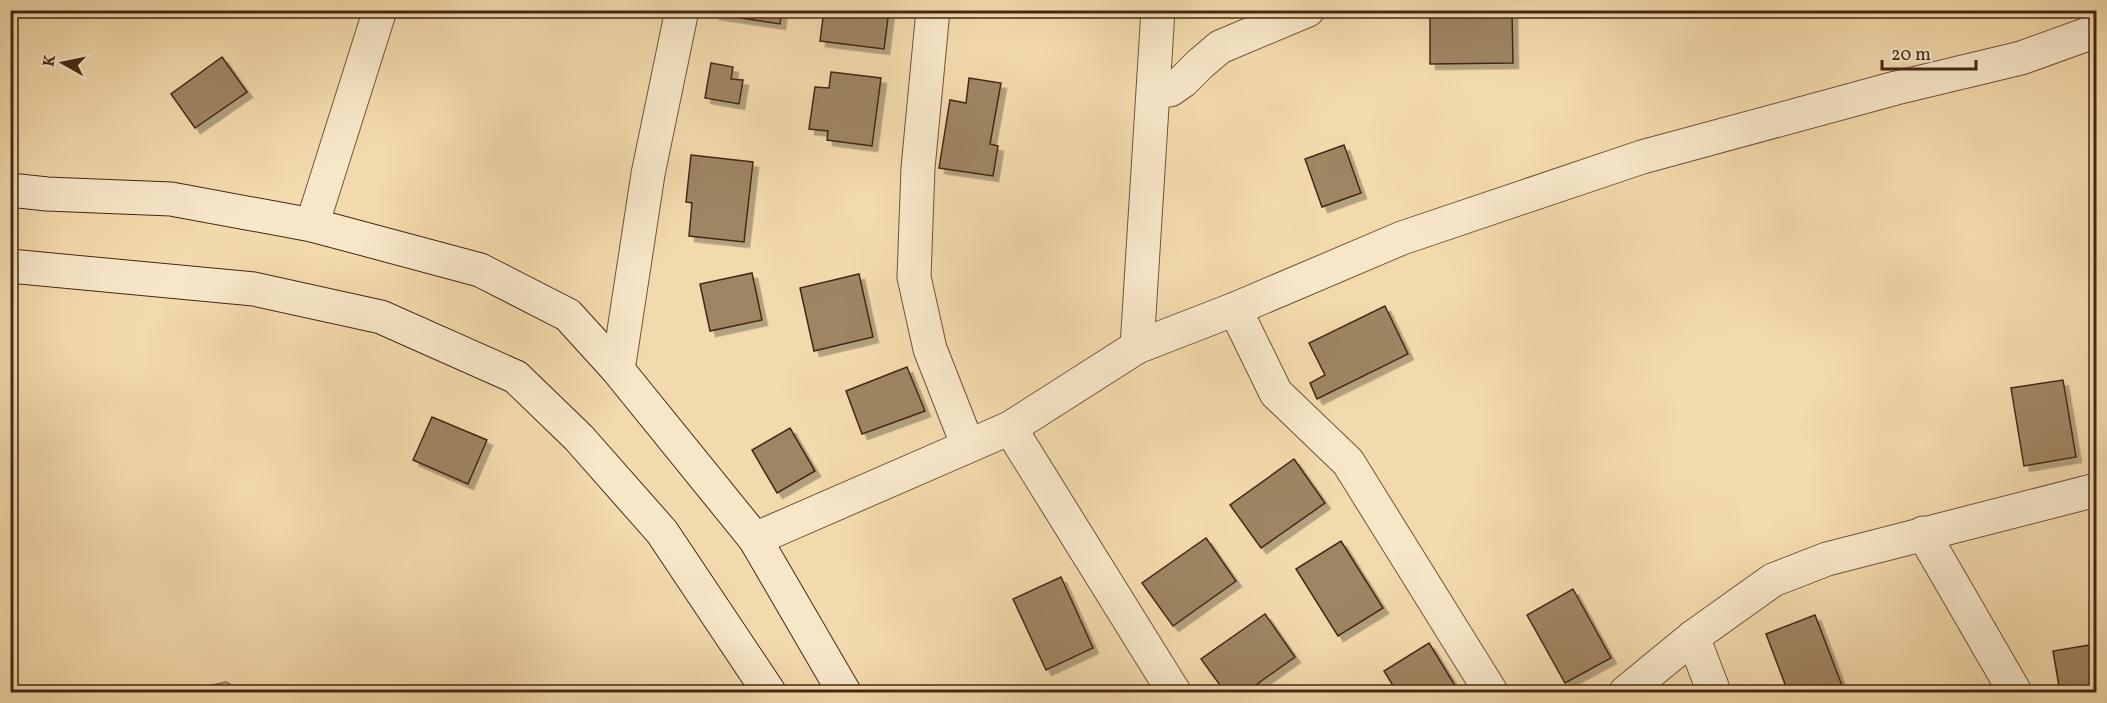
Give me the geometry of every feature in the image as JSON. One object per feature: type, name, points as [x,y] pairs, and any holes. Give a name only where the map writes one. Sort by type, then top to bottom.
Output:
[{"type":"street","points":[[312,225],[380,10]]},
{"type":"street","points":[[618,370],[648,174],[682,10]]},
{"type":"street","points":[[933,10],[918,168],[914,278],[930,349],[968,446]]},
{"type":"street","points":[[1137,347],[1158,10]]},
{"type":"street","points":[[1154,92],[1170,90],[1221,47],[1308,10]]},
{"type":"street","points":[[755,539],[1010,428],[1137,347],[1235,309],[1402,238],[1641,157],[1896,88],[2021,58],[2097,31]]},
{"type":"street","points":[[10,190],[47,194],[171,199],[312,225],[480,270],[568,315],[618,370],[755,539],[843,693]]},
{"type":"street","points":[[10,266],[254,289],[335,306],[381,317],[516,377],[579,438],[662,532],[769,693]]},
{"type":"street","points":[[1235,309],[1276,393],[1348,462],[1491,693]]},
{"type":"street","points":[[1010,428],[1174,693]]},
{"type":"street","points":[[1626,693],[1693,637],[1773,580],[1827,559],[2097,490]]},
{"type":"street","points":[[1923,533],[2015,693]]},
{"type":"street","points":[[1693,637],[1714,693]]},
{"type":"shaded area","points":[[226,682],[244,692],[181,692]]},
{"type":"building","points":[[714,10],[782,10],[780,24],[714,14]]},
{"type":"building","points":[[824,10],[889,10],[884,49],[820,41]]},
{"type":"building","points":[[1430,10],[1512,10],[1513,63],[1430,64]]},
{"type":"building","points":[[222,57],[247,92],[195,128],[171,94]]},
{"type":"building","points":[[711,63],[733,67],[731,79],[743,80],[739,104],[705,98]]},
{"type":"building","points":[[831,72],[881,78],[872,146],[827,140],[828,131],[809,129],[815,87],[829,88]]},
{"type":"building","points":[[969,78],[1001,83],[990,144],[998,146],[993,176],[939,168],[950,100],[966,103]]},
{"type":"building","points":[[1344,145],[1361,193],[1322,207],[1305,159]]},
{"type":"building","points":[[691,155],[753,162],[744,242],[689,236],[692,203],[686,202]]},
{"type":"building","points":[[752,273],[762,320],[710,331],[700,284]]},
{"type":"building","points":[[859,274],[873,337],[814,351],[800,288]]},
{"type":"building","points":[[1385,306],[1408,354],[1317,399],[1310,383],[1325,375],[1309,343]]},
{"type":"building","points":[[907,367],[925,411],[862,434],[846,391]]},
{"type":"building","points":[[2063,380],[2076,457],[2024,466],[2011,388]]},
{"type":"building","points":[[432,417],[487,440],[468,484],[413,460]]},
{"type":"building","points":[[790,428],[815,471],[777,493],[752,450]]},
{"type":"building","points":[[1294,459],[1325,503],[1261,548],[1230,505]]},
{"type":"building","points":[[1206,538],[1236,581],[1173,626],[1142,583]]},
{"type":"building","points":[[1341,541],[1383,608],[1338,636],[1296,569]]},
{"type":"building","points":[[1061,577],[1093,648],[1046,670],[1013,599]]},
{"type":"building","points":[[1573,589],[1611,658],[1565,683],[1527,615]]},
{"type":"building","points":[[1265,614],[1295,657],[1246,692],[1225,692],[1201,659]]},
{"type":"building","points":[[1815,615],[1843,688],[1831,692],[1788,692],[1766,634]]},
{"type":"building","points":[[1429,643],[1459,692],[1397,692],[1384,671]]},
{"type":"building","points":[[2096,644],[2096,692],[2060,692],[2053,651]]}]
